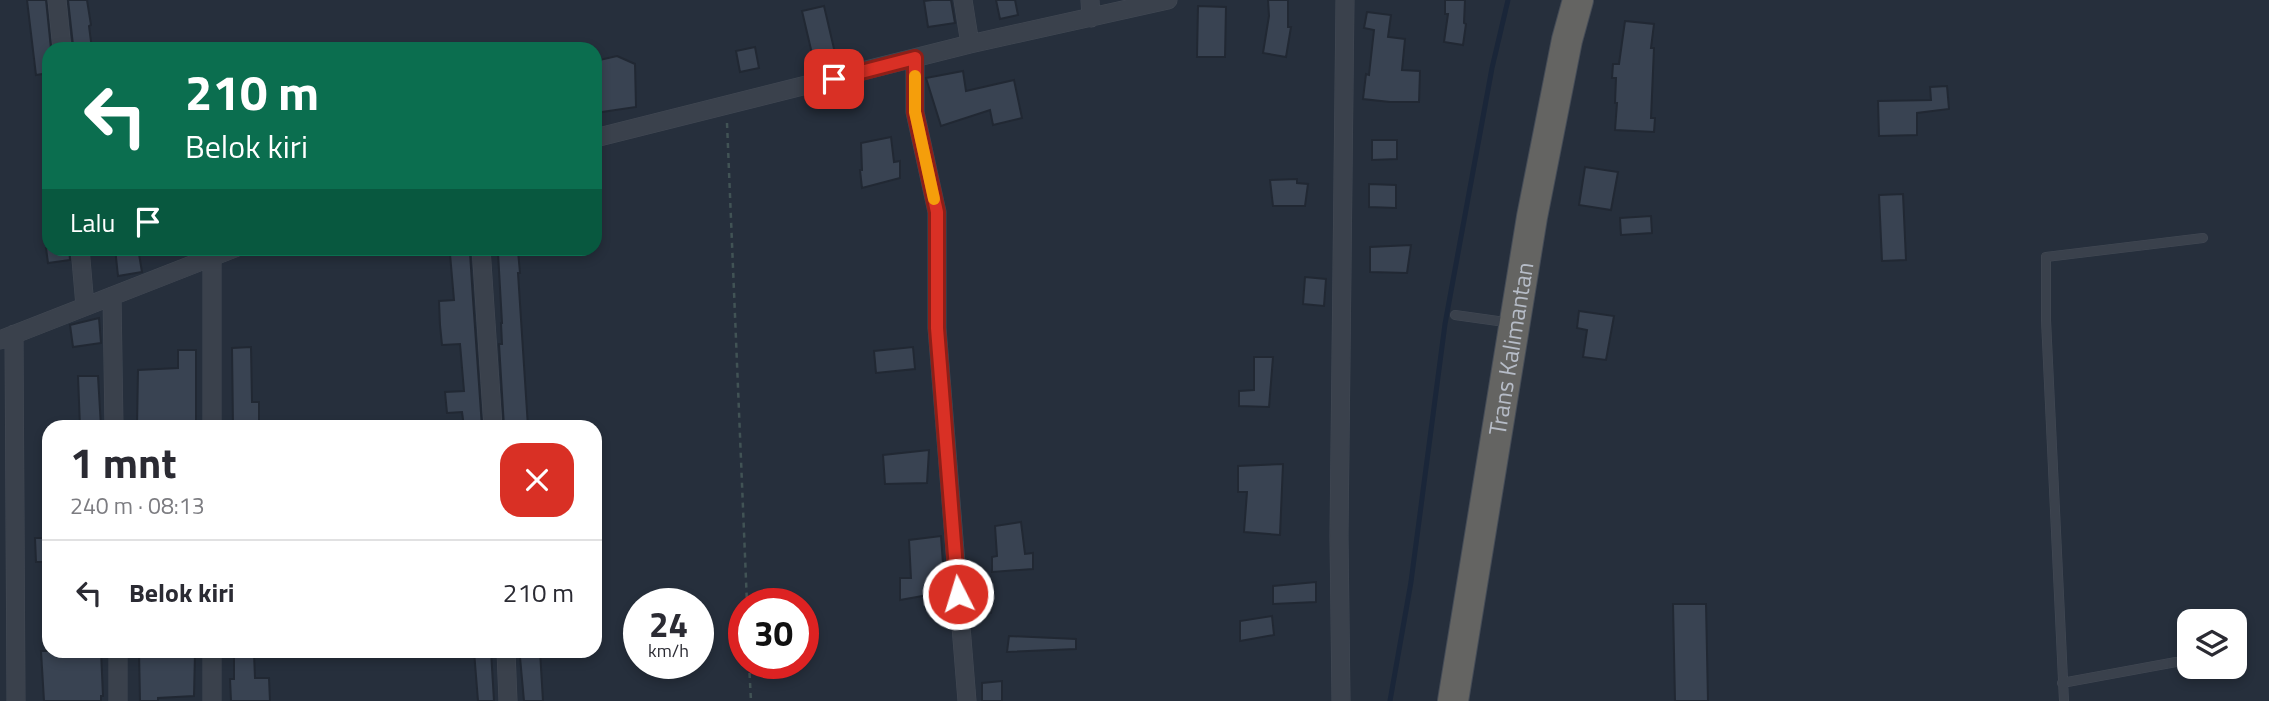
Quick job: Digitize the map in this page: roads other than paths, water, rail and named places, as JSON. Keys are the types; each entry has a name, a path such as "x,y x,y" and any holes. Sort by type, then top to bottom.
{"highway":[{"name":"Trans Kalimantan","path":"1452,701 1549,122 1578,0"}],"street":[{"path":"57,0 61,42"},
{"path":"963,0 970,44"},
{"path":"602,136 970,44 1091,9 1168,0"},
{"path":"1341,701 1339,537 1345,0"},
{"path":"915,58 915,112 937,212 937,328 967,701"},
{"path":"80,256 85,306"},
{"path":"482,256 498,420"},
{"path":"16,701 7,337 212,257 212,420"},
{"path":"112,296 114,420"},
{"path":"118,658 118,701"},
{"path":"212,658 212,701"},
{"path":"506,658 508,701"}],"lane":[{"path":"2064,701 2046,320 2046,257 2203,238"},
{"path":"1455,315 1515,323"},
{"path":"2062,683 2176,662"}],"waterway":[{"path":"1390,701 1411,582 1445,324 1492,68 1508,0"}]}
